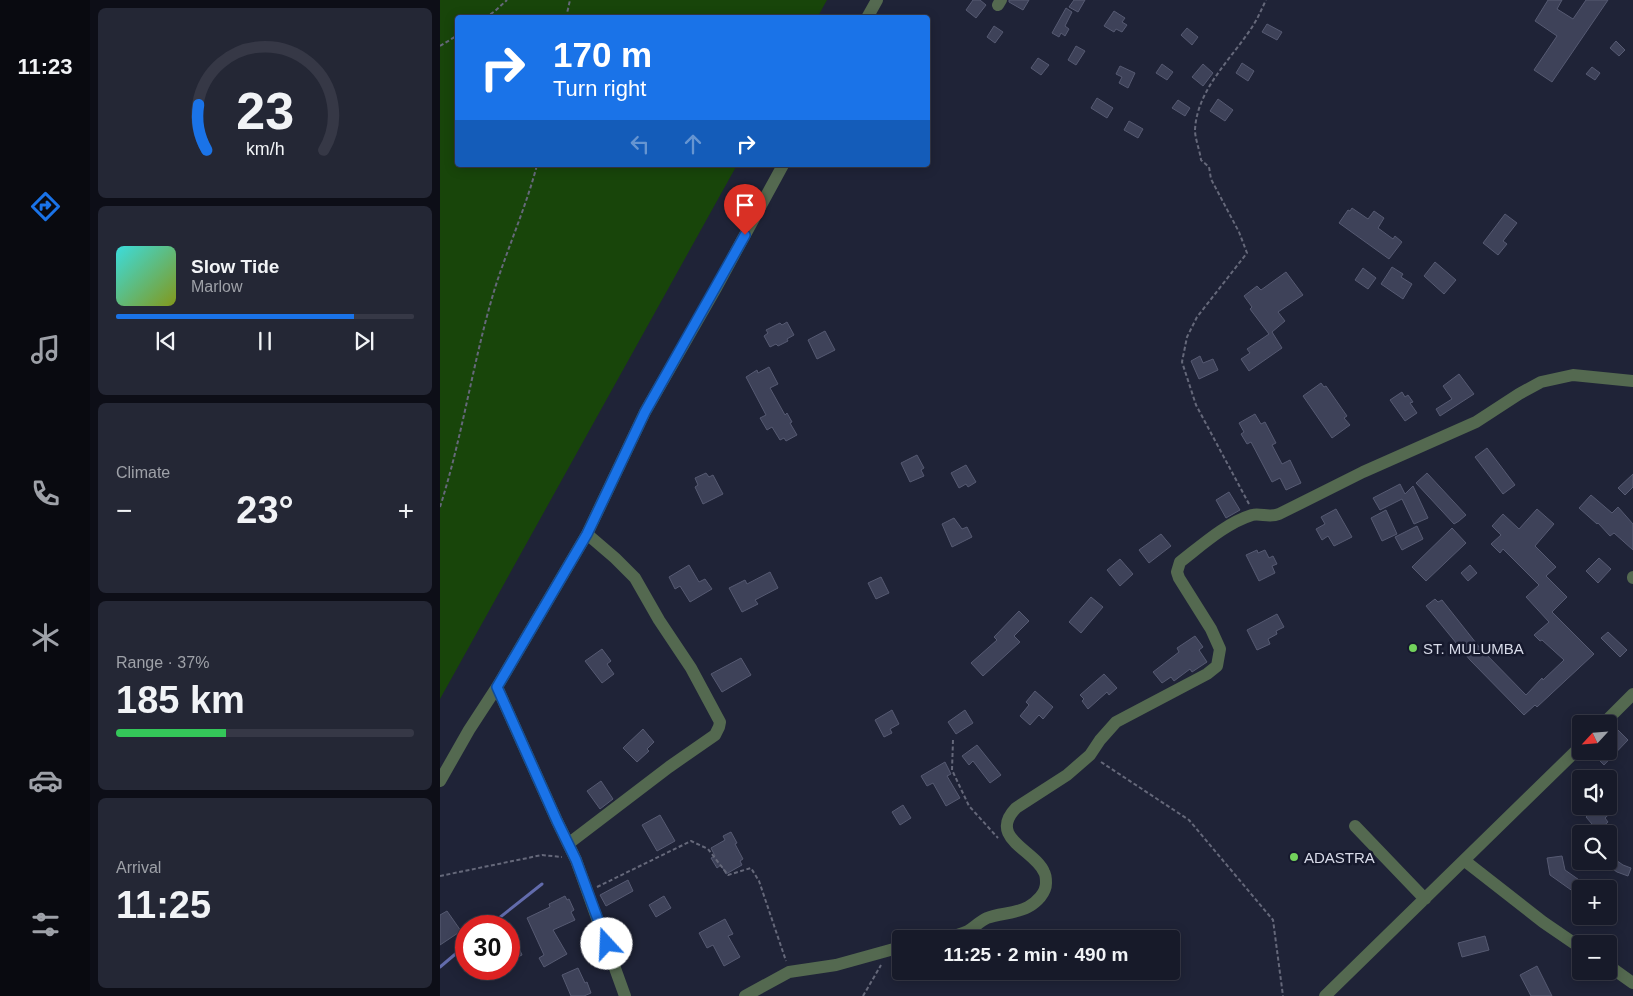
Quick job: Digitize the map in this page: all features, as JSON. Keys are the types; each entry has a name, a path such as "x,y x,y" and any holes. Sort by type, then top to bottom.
{"street":[{"path":"869,15 877,0"},
{"path":"440,782 469,730 497,687 587,534 645,412 782,167"},
{"path":"968,930 988,917 1015,912 1028,907 1044,893 1046,886 1045,872 1011,838 1008,822 1011,813 1067,775 1090,755 1116,722 1208,674 1217,666 1220,650 1211,629 1179,578 1177,572 1180,562 1233,524 1254,515 1271,517 1279,514 1363,472 1476,422 1540,382 1573,375 1633,381"},
{"path":"568,844 714,734 720,722 691,668 659,620 635,578 587,534"},
{"path":"497,687 576,860 625,996"},
{"path":"1612,715 1633,694"},
{"path":"1325,996 1572,755"},
{"path":"1356,826 1425,899"},
{"path":"1465,861 1543,922 1572,942"},
{"path":"745,996 789,972 836,965 892,949"},
{"path":"1617,971 1633,982"}],"path":[{"path":"489,15 507,0"},
{"path":"567,15 570,0"},
{"path":"1254,515 1196,405 1182,362 1187,337 1196,317 1247,253 1239,232 1211,178 1209,167 1201,160 1200,148 1195,132 1198,114 1209,88 1231,54 1254,25 1266,0"},
{"path":"440,46 455,37"},
{"path":"440,507 451,474 471,381 495,288 530,191 536,167"},
{"path":"953,740 952,770 969,806 1000,840"},
{"path":"1090,755 1188,820 1273,920 1283,996"},
{"path":"588,892 691,841 708,850 728,875 751,868 759,881 789,972"},
{"path":"440,876 542,855 576,860"},
{"path":"863,996 892,954"}],"green space":[{"path":"440,0 827,0 819,15 455,15 455,167 736,167 440,699"}],"building":[{"path":"973,0 980,0 986,5 976,18 966,10"},
{"path":"1009,0 1029,0 1023,10 1009,2"},
{"path":"1074,0 1085,0 1078,12 1069,7"},
{"path":"1548,0 1562,0 1557,9 1573,19 1586,0 1608,0 1552,82 1534,70 1557,36 1535,21"},
{"path":"1066,8 1072,12 1065,26 1069,29 1065,36 1061,33 1059,37 1052,33"},
{"path":"1114,11 1125,18 1122,22 1127,25 1122,32 1116,29 1114,32 1104,26"},
{"path":"1267,24 1282,32 1277,40 1262,32"},
{"path":"994,26 1003,32 995,43 987,37"},
{"path":"1187,28 1198,37 1192,45 1181,35"},
{"path":"1616,41 1625,50 1619,56 1610,48"},
{"path":"1076,46 1085,51 1076,65 1068,60"},
{"path":"1038,58 1049,65 1041,75 1031,68"},
{"path":"1242,63 1254,71 1248,81 1236,73"},
{"path":"1162,64 1173,72 1167,80 1156,73"},
{"path":"1203,64 1213,73 1203,86 1192,77"},
{"path":"1120,66 1135,73 1128,88 1119,83 1122,77 1116,74"},
{"path":"1592,67 1600,73 1595,80 1586,74"},
{"path":"1097,98 1113,108 1107,118 1091,108"},
{"path":"1218,99 1233,110 1225,121 1210,111"},
{"path":"1178,100 1190,108 1185,116 1172,108"},
{"path":"1129,121 1143,129 1138,138 1124,130"},
{"path":"1352,208 1368,219 1374,211 1384,218 1378,228 1393,239 1395,236 1402,242 1389,259 1339,223 1348,210 1350,211"},
{"path":"1505,214 1517,223 1503,241 1507,244 1498,255 1483,243"},
{"path":"1435,262 1456,280 1444,294 1424,276"},
{"path":"1392,267 1403,274 1401,277 1412,284 1403,299 1381,284"},
{"path":"1363,268 1376,278 1368,289 1355,280"},
{"path":"1286,272 1303,295 1278,312 1285,321 1272,332 1282,348 1249,371 1241,359 1250,353 1247,349 1269,334 1250,309 1252,307 1244,296 1257,286 1261,290"},
{"path":"787,322 794,335 787,339 788,341 778,346 776,344 770,347 764,336 768,333 766,330 780,323 782,325"},
{"path":"825,331 835,350 817,359 808,340"},
{"path":"1200,356 1203,363 1213,359 1218,370 1199,379 1191,361"},
{"path":"769,367 778,384 770,388 785,415 787,413 797,435 786,441 784,438 780,440 772,427 767,430 760,418 766,415 746,377 757,370 758,373"},
{"path":"1459,374 1474,394 1440,416 1436,409 1452,399 1443,386"},
{"path":"1321,383 1324,387 1326,386 1347,416 1344,418 1350,425 1332,438 1303,396"},
{"path":"1402,392 1405,397 1408,395 1413,402 1410,403 1417,413 1405,421 1390,400"},
{"path":"1255,414 1261,424 1265,422 1276,443 1272,445 1282,464 1290,460 1301,483 1286,490 1280,478 1272,482 1251,442 1247,444 1241,434 1244,432 1239,423"},
{"path":"1487,448 1515,485 1503,494 1475,457"},
{"path":"917,455 924,468 921,470 924,476 910,482 901,463"},
{"path":"966,465 976,482 968,487 966,484 959,488 951,473"},
{"path":"706,473 709,477 713,475 723,494 703,504 695,487 698,485 695,478"},
{"path":"1427,473 1466,515 1454,524 1416,483"},
{"path":"1633,474 1633,487 1625,495 1618,488"},
{"path":"1400,484 1405,494 1413,486 1428,518 1414,524 1402,499 1380,510 1373,498"},
{"path":"1229,492 1240,510 1226,518 1216,500"},
{"path":"1591,495 1612,513 1618,507 1633,524 1633,550 1614,533 1610,536 1598,523 1579,508"},
{"path":"1336,509 1352,537 1334,546 1328,536 1322,540 1316,529 1325,524 1321,517"},
{"path":"1537,509 1554,524 1535,546 1556,567 1546,576 1567,597 1552,612 1594,654 1537,707 1535,705 1524,715 1470,660 1426,606 1435,599 1438,602 1442,600 1480,648 1526,695 1542,678 1543,680 1564,660 1534,635 1549,622 1526,597 1539,585 1503,549 1500,553 1491,544 1501,535 1492,526 1503,514 1519,529"},
{"path":"1386,510 1397,534 1382,541 1371,518"},
{"path":"954,518 962,529 967,527 972,537 952,547 942,524"},
{"path":"1417,526 1423,539 1402,550 1395,537"},
{"path":"1452,528 1466,543 1426,581 1412,567"},
{"path":"1161,534 1171,546 1149,563 1139,550"},
{"path":"1257,550 1258,553 1265,550 1269,558 1273,556 1277,564 1272,566 1275,573 1259,581 1246,555"},
{"path":"1599,558 1611,569 1598,583 1586,571"},
{"path":"1120,559 1133,574 1120,586 1107,570"},
{"path":"689,565 699,582 705,579 712,589 690,602 680,586 675,589 669,577"},
{"path":"1470,565 1477,573 1468,581 1461,573"},
{"path":"770,572 778,588 755,600 758,604 742,612 729,588 745,580 747,584"},
{"path":"881,577 889,593 876,599 868,583"},
{"path":"1091,597 1103,607 1081,633 1069,622"},
{"path":"1019,611 1029,621 1014,636 1020,642 983,676 971,663 997,640 994,637"},
{"path":"1277,614 1284,627 1276,631 1277,634 1268,639 1270,644 1257,650 1247,630"},
{"path":"1608,632 1627,650 1620,657 1601,638"},
{"path":"1195,636 1203,647 1199,650 1207,662 1192,672 1190,669 1174,681 1171,677 1162,683 1153,672 1179,652 1177,648"},
{"path":"602,649 611,661 607,664 614,674 602,683 585,661"},
{"path":"741,658 751,675 722,692 711,674"},
{"path":"1104,674 1117,688 1109,695 1107,692 1088,709 1080,695"},
{"path":"1035,691 1053,707 1043,719 1039,715 1030,725 1020,716 1029,705 1026,702"},
{"path":"892,710 899,724 890,729 892,733 884,737 875,720"},
{"path":"965,710 973,723 956,734 948,722"},
{"path":"643,729 654,742 647,749 649,751 637,762 623,748"},
{"path":"1618,730 1628,740 1618,750"},
{"path":"977,745 1001,775 990,783 973,761 969,765 962,756"},
{"path":"1599,760 1609,760 1604,765"},
{"path":"945,762 951,774 947,776 960,798 946,806 933,783 927,786 921,776"},
{"path":"601,781 613,799 600,809 587,791"},
{"path":"903,805 911,818 900,825 892,812"},
{"path":"660,815 675,841 657,851 642,825"},
{"path":"1588,815 1608,815 1605,818 1608,822 1605,825 1593,825 1586,817"},
{"path":"731,832 743,859 740,861 742,865 726,874 721,865 717,868 711,858 715,856 711,848 725,840 723,836"},
{"path":"1562,856 1565,870 1579,880 1572,880 1572,891 1550,875 1547,858"},
{"path":"1617,861 1631,868 1628,876 1614,870 1617,870"},
{"path":"628,880 633,891 606,906 600,895"},
{"path":"565,896 567,900 569,899 574,910 571,912 575,920 553,930 567,954 544,967 539,958 544,955 527,918 550,907 549,904"},
{"path":"664,896 671,908 656,917 649,905"},
{"path":"447,911 455,922 455,935 440,945 440,915"},
{"path":"725,919 733,934 728,936 740,957 724,966 713,945 707,948 699,933"},
{"path":"1485,936 1489,950 1462,957 1458,943"},
{"path":"1537,966 1552,996 1531,996 1520,975"},
{"path":"578,968 585,983 587,982 591,993 584,996 571,996 562,975"}],"waterway":[{"path":"503,915 542,884"},
{"path":"440,967 455,954"}],"place":[{"name":"ST. MULUMBA","path":"1413,648"},
{"name":"ADASTRA","path":"1294,857"}],"route":[{"path":"607,944 576,860 497,687 587,534 645,412 745,235"}]}
